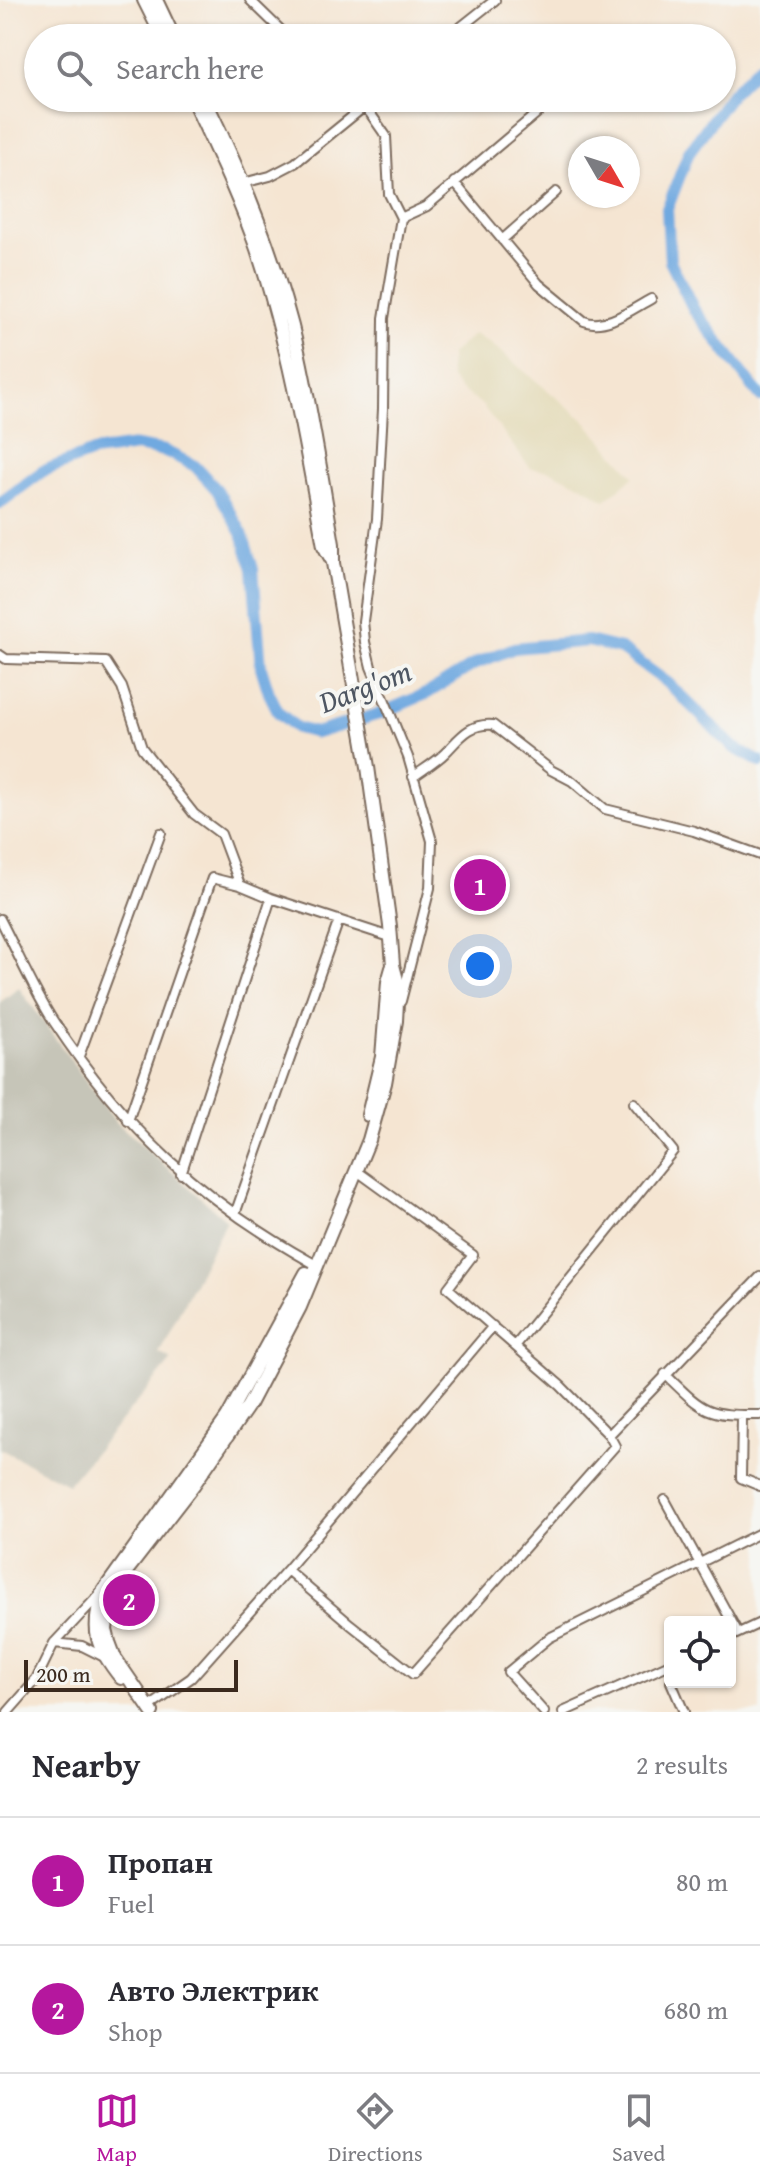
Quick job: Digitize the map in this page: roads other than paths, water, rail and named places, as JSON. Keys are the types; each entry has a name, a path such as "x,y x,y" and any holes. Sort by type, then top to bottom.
{"main road":[{"path":"144,0 156,24"},
{"path":"156,0 167,24"},
{"path":"199,112 229,177 273,301 301,419 324,546 333,563"},
{"path":"150,1710 115,1658 106,1630 108,1611 125,1573 194,1484 300,1307 369,1140 385,1083 396,1021 398,984 368,767 333,563 333,544 297,349 276,270 243,183 210,112"},
{"path":"137,1692 124,1682 104,1657 95,1626 102,1593 232,1421 311,1262 351,1172 365,1128 382,1057 388,982 393,965"}],"street":[{"path":"250,0 275,24"},
{"path":"465,24 495,0"},
{"path":"243,183 270,176 295,163 358,112"},
{"path":"369,112 386,136 389,194 401,218 384,318 377,519 364,605 365,642 371,667 408,757 432,841 430,888 396,1021"},
{"path":"401,218 427,206 538,112"},
{"path":"454,182 539,284 584,321 592,324 614,319 651,299"},
{"path":"502,240 556,192"},
{"path":"0,655 6,659 106,662 122,687 142,748 194,814 221,834 240,885"},
{"path":"413,777 444,754 470,728 482,724 493,725 551,770 572,781 605,809 694,831 760,855"},
{"path":"79,1056 161,833"},
{"path":"128,1121 212,878 390,937"},
{"path":"181,1174 271,898"},
{"path":"0,919 53,1021 128,1121 181,1174 273,1241 311,1262"},
{"path":"235,1214 339,920"},
{"path":"516,1345 673,1151 634,1103"},
{"path":"287,1570 413,1674 615,1446 609,1435 561,1386 448,1288 473,1255 357,1171"},
{"path":"609,1435 760,1277"},
{"path":"150,1710 191,1678 287,1570 493,1326"},
{"path":"665,1374 708,1412 760,1415"},
{"path":"742,1416 741,1478 760,1486"},
{"path":"665,1500 701,1564 725,1616"},
{"path":"544,1712 508,1672 549,1638 760,1533"},
{"path":"8,1712 36,1680 54,1643 102,1593"},
{"path":"736,1634 760,1623"},
{"path":"54,1643 82,1646 104,1657"},
{"path":"563,1712 664,1666"},
{"path":"674,1688 684,1712"}],"waterway":[{"name":"Darg'om","path":"736,89 760,65"},
{"name":"Darg'om","path":"718,112 689,152 667,209 670,261 694,310 760,396"},
{"name":"Darg'om","path":"0,503 43,471 93,452 136,446 165,451 195,466 217,490 242,533 253,569 261,667 279,713 297,728 316,733 379,714 428,693 475,664 514,648 588,641 621,649 668,683 733,747 760,762"}],"place":[{"name":"Пропан","path":"480,885"},
{"name":"Авто Электрик","path":"129,1600"}]}
